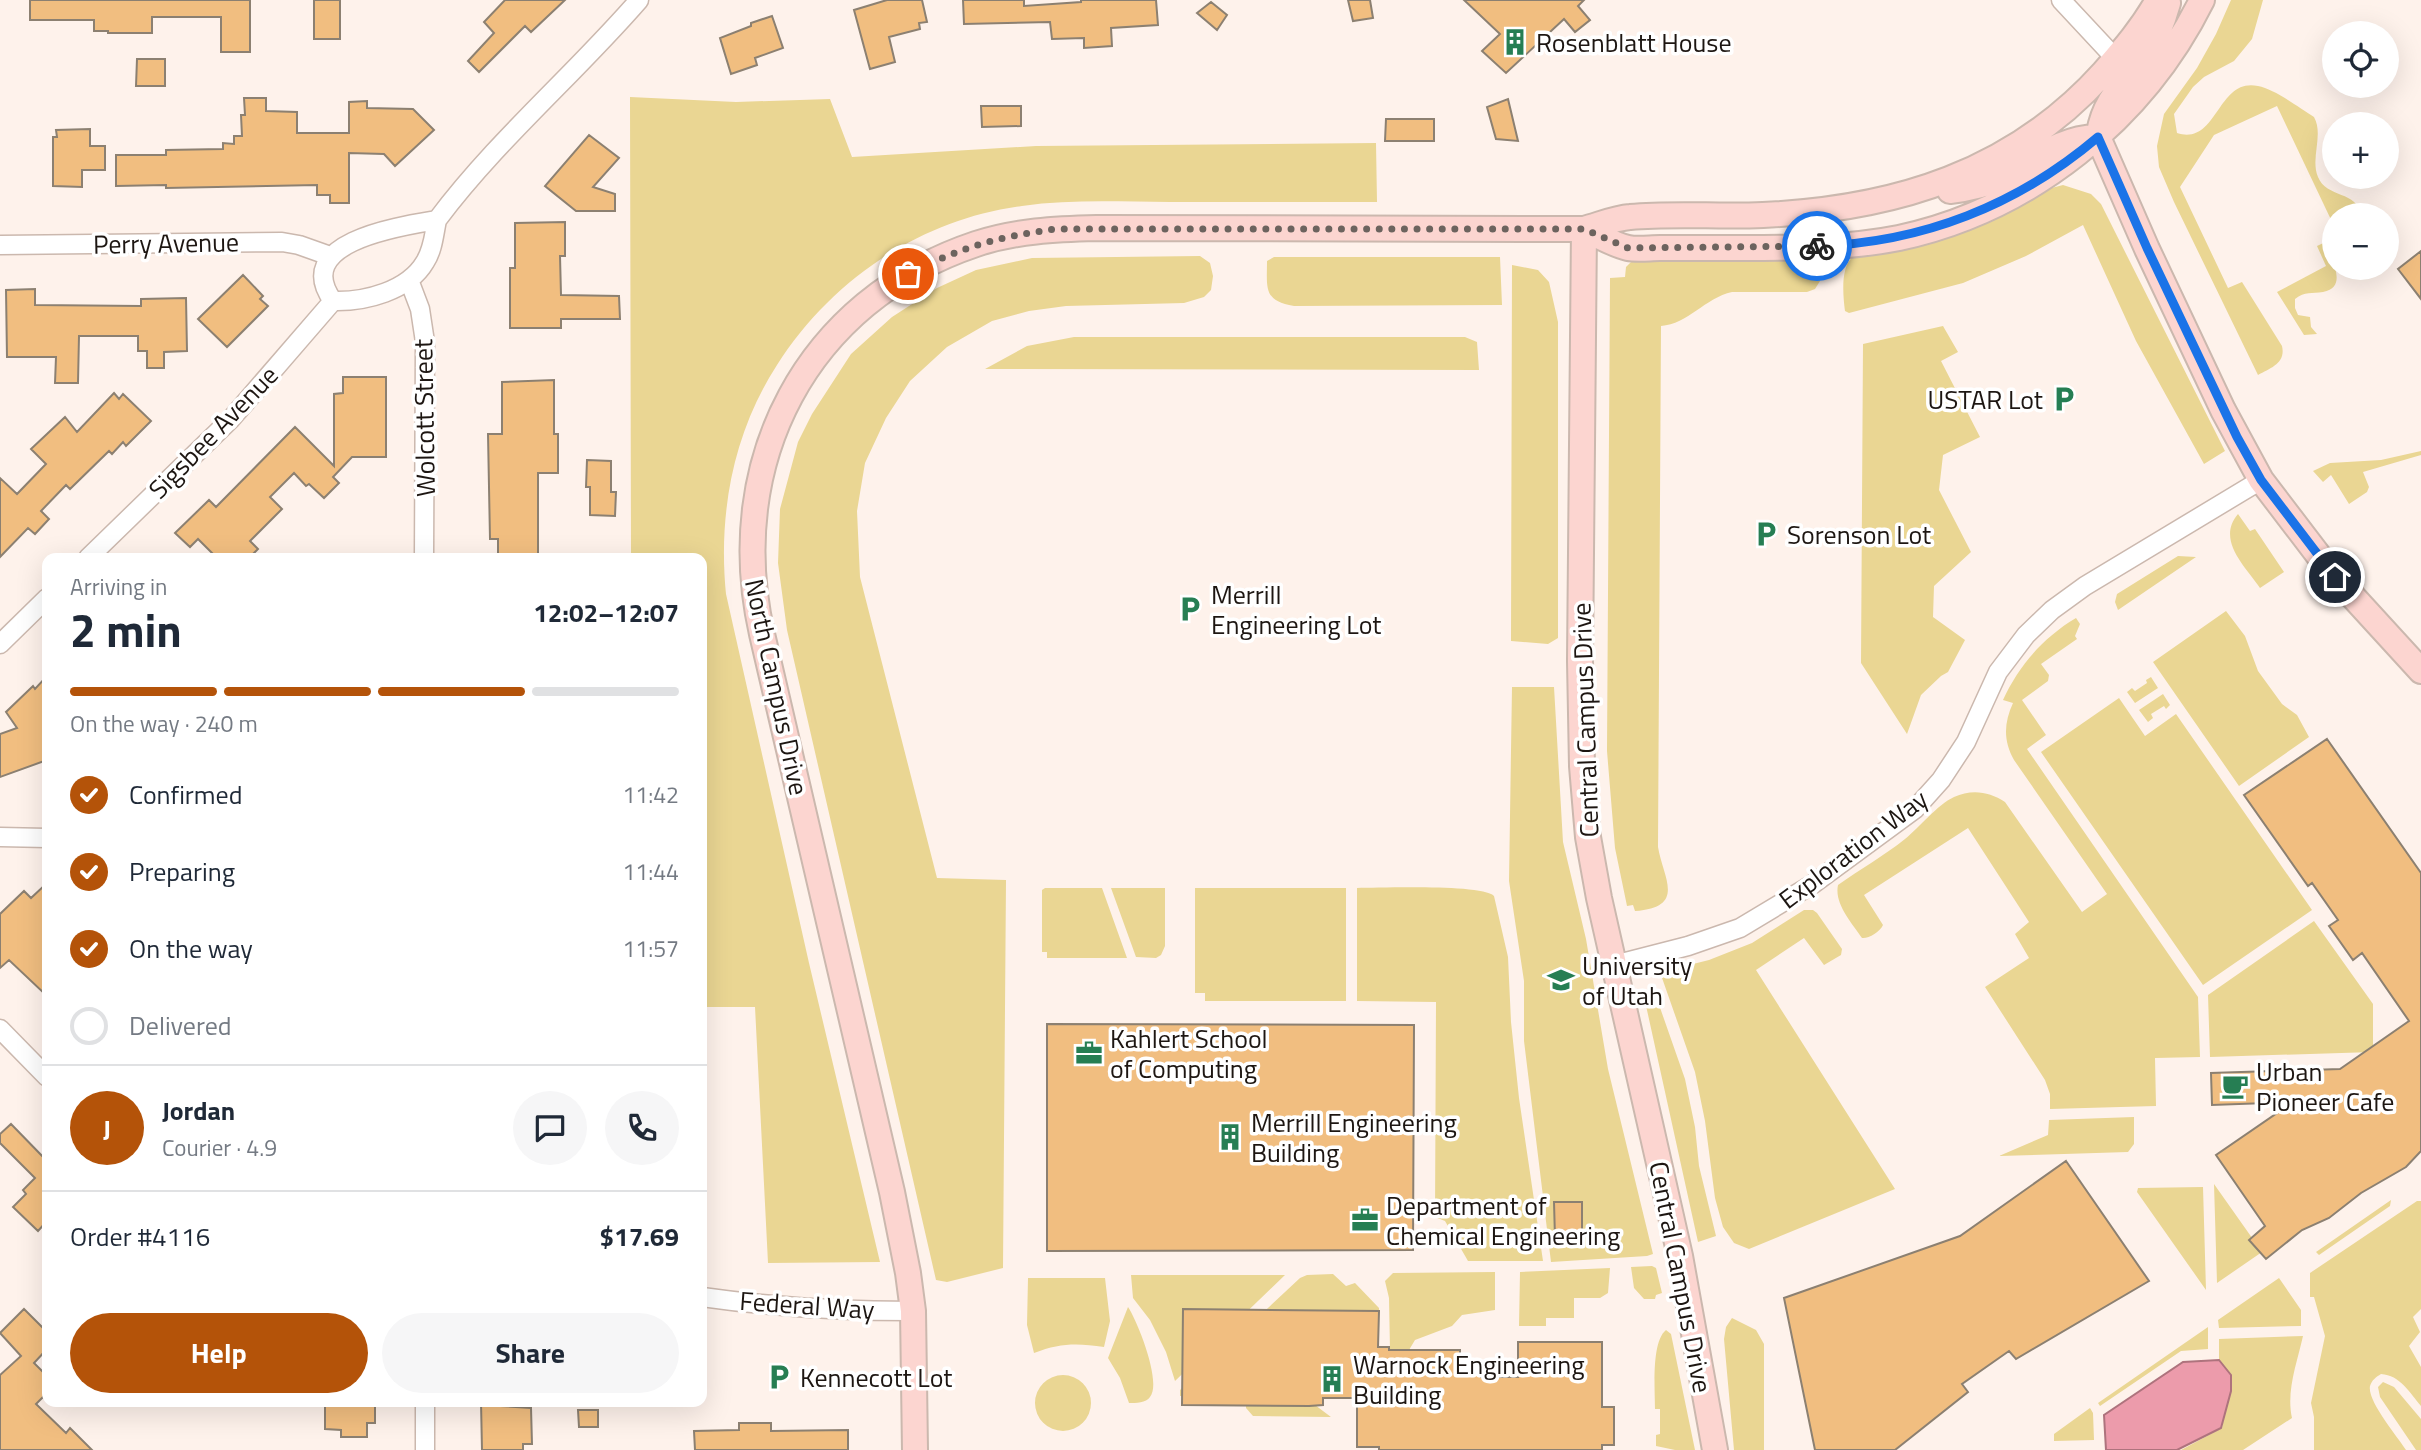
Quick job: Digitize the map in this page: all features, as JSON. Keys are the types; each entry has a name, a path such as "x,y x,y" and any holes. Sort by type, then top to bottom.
{"main road":[{"name":"North Campus Drive","path":"915,1450 913,1311 892,1192 754,596 751,552 758,486 769,444 798,383 821,350 877,295 908,274 977,243 1017,234 1056,229 1584,229 1628,217 1815,212 1867,204 1923,190 1983,165 2030,137 2074,102 2135,36 2158,0"},
{"path":"2169,0 2163,20 2146,54 2110,98 2098,137 2223,410 2261,480 2335,577 2421,671"},
{"name":"North Campus Drive","path":"1584,229 1628,248 1832,246 1900,238 1957,221 1990,207 2049,173 2098,137 2145,88 2166,61 2202,0"},
{"path":"1923,190 1953,191 1985,184 2002,178 2062,143 2098,137"},
{"name":"Central Campus Drive","path":"1584,229 1580,661 1582,765 1588,837 1680,1256 1715,1450"}],"street":[{"path":"438,220 404,226 338,248 330,256 325,282 333,301 370,297 409,280 425,263 438,220 459,191 639,0"},
{"path":"2061,0 2116,59"},
{"name":"Perry Avenue","path":"0,245 282,242 330,256"},
{"name":"Wolcott Street","path":"409,280 420,309 425,342 425,553"},
{"name":"Sigsbee Avenue","path":"93,553 231,419 333,301"},
{"name":"Exploration Way","path":"1614,965 1688,946 1740,928 1813,884 1896,823 1914,809 1941,780 1966,742 1998,671 2025,635 2052,610 2085,586 2261,480"},
{"path":"0,644 42,603"},
{"path":"0,838 42,838"},
{"path":"0,1029 42,1072"},
{"name":"Federal Way","path":"707,1298 858,1311 913,1311"},
{"path":"425,1407 425,1450"}],"shaded area":[{"path":"2231,0 2263,0 2252,39 2234,61 2204,77 2193,87 2174,114 2177,133 2191,134 2201,130 2225,100 2244,86 2258,86 2272,91 2314,117 2318,131 2315,162 2322,189 2330,189 2355,203 2323,203 2277,106 2214,135 2180,187 2228,288 2242,282 2282,346 2280,361 2258,375 2159,167 2157,146 2164,114 2197,68"},
{"path":"630,97 736,102 830,99 852,157 1036,146 1376,143 1377,202 1059,202 985,213 949,224 882,258 824,306 799,334 777,365 749,418 739,446 727,504 724,534 726,594 880,1262 768,1263 755,1007 707,1007 707,553 631,553"},
{"path":"2063,185 2091,194 2101,204 2225,451 2204,464 2136,341 2083,225 2026,256 1963,283 1849,313 1845,311 1844,273 1854,256 1909,247 2040,191"},
{"path":"2322,244 2322,257 2317,246"},
{"path":"1200,256 1210,263 1213,276 1211,290 1204,297 1184,303 1066,306 1029,311 992,321 947,347 910,381 886,418 865,463 857,511 860,577 937,878 1006,880 1003,1268 947,1282 936,1280 787,630 778,563 780,509 798,442 812,414 851,354 892,317 937,288 976,270 1032,258"},
{"path":"1274,257 1500,257 1502,305 1284,304 1272,297 1267,286 1267,261"},
{"path":"1634,259 1808,259 1817,264 1820,281 1815,289 1807,292 1732,292 1713,300 1680,321 1661,326 1658,847 1668,889 1661,904 1635,911 1633,905 1627,906 1615,848 1607,751 1610,278 1625,277 1626,267"},
{"path":"1512,265 1538,270 1549,282 1558,322 1558,638 1548,644 1511,641"},
{"path":"2322,268 2322,280 2336,280 2330,290 2305,294 2295,299 2298,315 2310,317 2311,327 2317,334 2304,335 2277,292"},
{"path":"1943,326 1958,352 1941,361 1980,437 1943,455 1939,490 1971,552 1934,586 1933,617 1965,640 1948,672 1921,695 1907,734 1861,663 1863,344"},
{"path":"1074,337 1465,337 1477,342 1479,370 985,369 1027,346"},
{"path":"2421,451 2421,455 2363,472 2369,487 2367,492 2349,504 2331,475 2323,482 2313,471 2330,463 2381,460"},
{"path":"2238,514 2250,531 2255,529 2284,572 2260,588 2231,543 2232,524"},
{"path":"2178,556 2196,557 2118,610 2115,602 2117,594"},
{"path":"2226,611 2245,636 2258,671 2282,704 2297,715 2309,737 2239,786 2153,662"},
{"path":"2076,618 2080,624 2075,636 2077,639 2041,664 2049,675 2048,681 2022,700 2046,735 2027,749 2198,997 2200,1057 2155,1058 2156,1106 2050,1109 2050,1094 2045,1080 1985,987 2029,958 2015,934 2029,922 1968,828 1864,895 1883,925 1870,936 1862,938 1845,913 1837,892 1838,885 1897,845 1941,805 1960,794 1973,792 1986,793 2005,802 2082,912 2107,894 2014,760 2006,738 2006,725 2013,703 2003,700 2009,687 2043,643"},
{"path":"2151,677 2158,688 2135,703 2127,692 2132,688 2135,691"},
{"path":"1512,687 1554,687 1563,842 1586,939 1608,1069 1653,1254 1647,1256 1551,1262 1524,1041 1524,981 1509,881"},
{"path":"2163,694 2170,705 2151,714 2153,718 2148,722 2139,710"},
{"path":"2119,698 2145,736 2176,714 2312,910 2203,985 2041,752"},
{"path":"1102,888 1127,958 1047,958 1047,952 1042,952 1042,890"},
{"path":"1111,888 1165,888 1165,946 1161,955 1156,958 1136,957"},
{"path":"1195,888 1346,888 1346,1001 1205,1001 1205,993 1195,993"},
{"path":"1357,888 1451,888 1486,892 1494,896 1508,957 1519,1098 1543,1261 1468,1261 1445,1221 1435,1217 1436,1002 1357,1001"},
{"path":"1804,910 1817,913 1842,949 1841,955 1824,965 1804,938 1756,970 1895,1189 1749,1249 1734,1243 1723,1227 1715,1198 1705,1121 1695,1072 1661,975 1752,943"},
{"path":"2314,921 2373,1004 2373,1052 2210,1057 2208,995"},
{"path":"1657,999 1685,1079 1695,1127 1699,1166 1716,1236 1698,1242 1645,1001"},
{"path":"2134,1117 2134,1144 2128,1152 1999,1156 2048,1135 2049,1120"},
{"path":"2214,1184 2262,1252 2217,1283"},
{"path":"2203,1187 2206,1290 2137,1192 2138,1188"},
{"path":"2391,1200 2390,1206 2319,1255 2316,1252"},
{"path":"2417,1201 2421,1201 2421,1309 2413,1317 2420,1332 2409,1346 2421,1367 2421,1406 2404,1386 2388,1375 2381,1374 2370,1386 2370,1393 2378,1409 2406,1450 2314,1450 2314,1417 2311,1403 2325,1336 2314,1297 2310,1297 2310,1273"},
{"path":"1631,1267 1656,1268 1662,1293 1656,1295 1655,1299 1644,1299 1634,1288"},
{"path":"1610,1268 1608,1293 1600,1298 1574,1298 1574,1318 1546,1318 1546,1326 1519,1326 1520,1272"},
{"path":"1495,1272 1495,1310 1462,1315 1452,1326 1415,1340 1409,1350 1390,1350 1389,1298 1385,1281 1393,1273"},
{"path":"1333,1274 1346,1286 1355,1283 1379,1308 1378,1347 1197,1397 1180,1396 1180,1390 1300,1278 1307,1275"},
{"path":"1131,1275 1285,1275 1175,1381 1166,1352 1150,1320 1133,1298"},
{"path":"1028,1278 1105,1278 1110,1321 1104,1347 1069,1345 1034,1353 1027,1325"},
{"path":"2279,1278 2301,1310 2301,1326 2219,1328 2218,1320"},
{"path":"1128,1307 1143,1338 1153,1379 1150,1397 1138,1403 1129,1403 1120,1378 1108,1358"},
{"path":"1732,1318 1756,1330 1764,1344 1764,1450 1734,1450 1724,1339 1726,1327"},
{"path":"2208,1327 2208,1349 2181,1351 2100,1406 2098,1403"},
{"path":"1666,1330 1671,1334 1695,1450 1656,1446 1656,1435 1660,1434 1660,1409 1655,1409 1656,1355 1661,1336"},
{"path":"2303,1336 2291,1387 2292,1418 2243,1450 2181,1450 2222,1428 2231,1375 2219,1360 2219,1339"},
{"path":"2219,1360 2231,1375 2231,1391 2221,1428 2177,1450 2106,1450 2104,1415 2183,1362"},
{"path":"1063,1375 1074,1377 1083,1383 1089,1392 1089,1414 1083,1423 1074,1429 1063,1431 1052,1429 1043,1423 1037,1414 1035,1403 1037,1392 1043,1383 1052,1377"},
{"path":"2383,1382 2394,1387 2421,1419 2421,1450 2416,1450 2380,1397 2378,1387"},
{"path":"1315,1405 1331,1417 1253,1416 1246,1408 1246,1406"},
{"path":"2090,1408 2093,1413 2094,1440 2054,1441 2054,1434"}],"building":[{"path":"30,0 250,0 250,52 221,52 221,17 152,17 152,33 108,33 94,31 94,20 30,20"},
{"path":"314,0 340,0 340,39 314,39"},
{"path":"505,0 565,0 531,32 525,26 479,72 468,61 494,33 484,22"},
{"path":"887,0 922,0 927,22 919,23 920,29 889,37 895,62 870,69 854,10"},
{"path":"963,0 1024,0 1024,6 1081,0 1156,0 1158,25 1111,28 1112,46 1084,48 1084,38 1052,39 1050,22 964,24"},
{"path":"1348,0 1370,0 1373,18 1353,21"},
{"name":"Rosenblatt House","path":"1464,0 1584,0 1578,6 1590,20 1575,32 1564,19 1506,73 1482,51 1500,34"},
{"path":"1211,2 1227,15 1217,30 1197,13"},
{"path":"772,16 783,48 755,58 757,65 731,74 720,38"},
{"path":"137,59 165,59 165,86 136,86"},
{"path":"244,98 266,98 266,111 297,112 297,133 349,133 349,102 367,101 367,108 413,109 434,130 395,166 384,154 349,153 349,203 330,203 330,195 317,195 317,185 166,188 166,185 116,186 116,155 166,155 166,150 223,149 223,143 234,144 234,136 242,136 241,115 245,115"},
{"path":"1508,99 1518,141 1496,139 1487,107"},
{"path":"981,106 1021,106 1021,126 982,127"},
{"path":"1386,119 1434,119 1434,141 1385,141"},
{"path":"90,129 90,146 105,146 105,170 82,170 82,187 53,186 53,137 57,137 56,130"},
{"path":"589,135 619,158 593,187 615,194 615,211 576,211 545,186"},
{"path":"565,222 565,256 560,256 561,295 619,296 620,319 561,319 561,328 510,328 510,268 515,268 515,223"},
{"path":"2421,251 2421,299 2399,270"},
{"path":"243,275 263,296 260,299 268,306 227,347 198,319"},
{"path":"35,289 35,305 141,306 141,299 186,298 187,351 164,352 164,368 147,368 147,351 138,351 138,336 79,336 78,383 55,383 56,357 7,357 6,290"},
{"path":"343,377 386,377 386,457 352,457 333,477 339,483 324,498 309,484 306,486 294,473 270,497 282,509 250,541 258,549 254,553 212,553 198,539 190,547 175,533 209,500 216,507 295,427 334,466 334,394 343,393"},
{"path":"554,380 554,434 558,434 558,473 538,473 538,553 498,553 498,539 490,539 488,434 502,434 502,382"},
{"path":"114,393 119,399 123,394 151,421 126,446 123,442 112,454 109,451 70,489 66,485 41,511 49,519 35,534 28,528 0,557 0,478 17,494 46,464 31,449 65,417 77,432"},
{"path":"587,460 611,461 611,492 616,492 615,516 590,515 590,487 586,487"},
{"path":"42,681 42,762 0,777 0,734 17,728 6,712 33,686 35,689"},
{"path":"2327,739 2421,873 2421,1151 2406,1167 2361,1193 2329,1218 2302,1230 2266,1259 2249,1240 2265,1226 2216,1155 2293,1102 2212,1105 2211,1073 2340,1069 2409,1021 2362,953 2353,960 2329,926 2338,920 2312,883 2308,886 2244,795"},
{"path":"42,888 42,991 9,960 0,968 0,914 24,891 31,898"},
{"name":"Merrill Engineering Building","path":"1047,1024 1414,1025 1413,1250 1047,1251"},
{"path":"11,1124 42,1156 42,1227 38,1231 13,1207 26,1194 23,1190 35,1178 0,1143 0,1134"},
{"path":"2066,1161 2149,1281 2016,1359 2009,1351 1962,1384 1968,1392 1895,1450 1815,1450 1784,1298 1960,1236"},
{"path":"1554,1202 1582,1202 1582,1237 1555,1238"},
{"path":"24,1309 42,1327 42,1354 34,1363 42,1371 42,1398 36,1404 66,1433 70,1428 92,1450 0,1450 0,1375 21,1356 0,1333"},
{"name":"Warnock Engineering Building","path":"1183,1309 1379,1311 1378,1347 1389,1347 1389,1350 1460,1350 1460,1362 1474,1362 1474,1369 1481,1369 1481,1377 1518,1377 1518,1342 1602,1342 1602,1407 1614,1407 1614,1445 1602,1445 1602,1450 1379,1450 1379,1447 1357,1447 1357,1398 1323,1398 1323,1405 1309,1406 1182,1405"},
{"path":"325,1407 375,1407 375,1423 367,1423 367,1437 341,1437 341,1430 325,1429"},
{"path":"481,1407 531,1408 532,1444 523,1444 523,1450 482,1450"},
{"path":"578,1410 598,1410 598,1427 579,1427"},
{"path":"739,1423 771,1423 771,1431 848,1430 848,1450 695,1450 694,1431 739,1430"}],"way so far":[{"path":"908,274 977,243 1056,229 1584,229 1628,248 1817,246"}],"place":[{"name":"Rosenblatt House","path":"1515,42"},
{"name":"USTAR Lot","path":"2064,399"},
{"name":"Sorenson Lot","path":"1766,534"},
{"name":"Merrill Engineering Lot","path":"1190,609"},
{"name":"University of Utah","path":"1561,980"},
{"name":"Kahlert School of Computing","path":"1089,1053"},
{"name":"Urban Pioneer Cafe","path":"2235,1086"},
{"name":"Merrill Engineering Building","path":"1230,1137"},
{"name":"Department of Chemical Engineering","path":"1365,1220"},
{"name":"Kennecott Lot","path":"779,1377"},
{"name":"Warnock Engineering Building","path":"1332,1379"}],"route":[{"path":"1817,246 1900,238 1957,221 2032,184 2098,137 2147,248 2237,437 2261,480 2335,577"}]}
